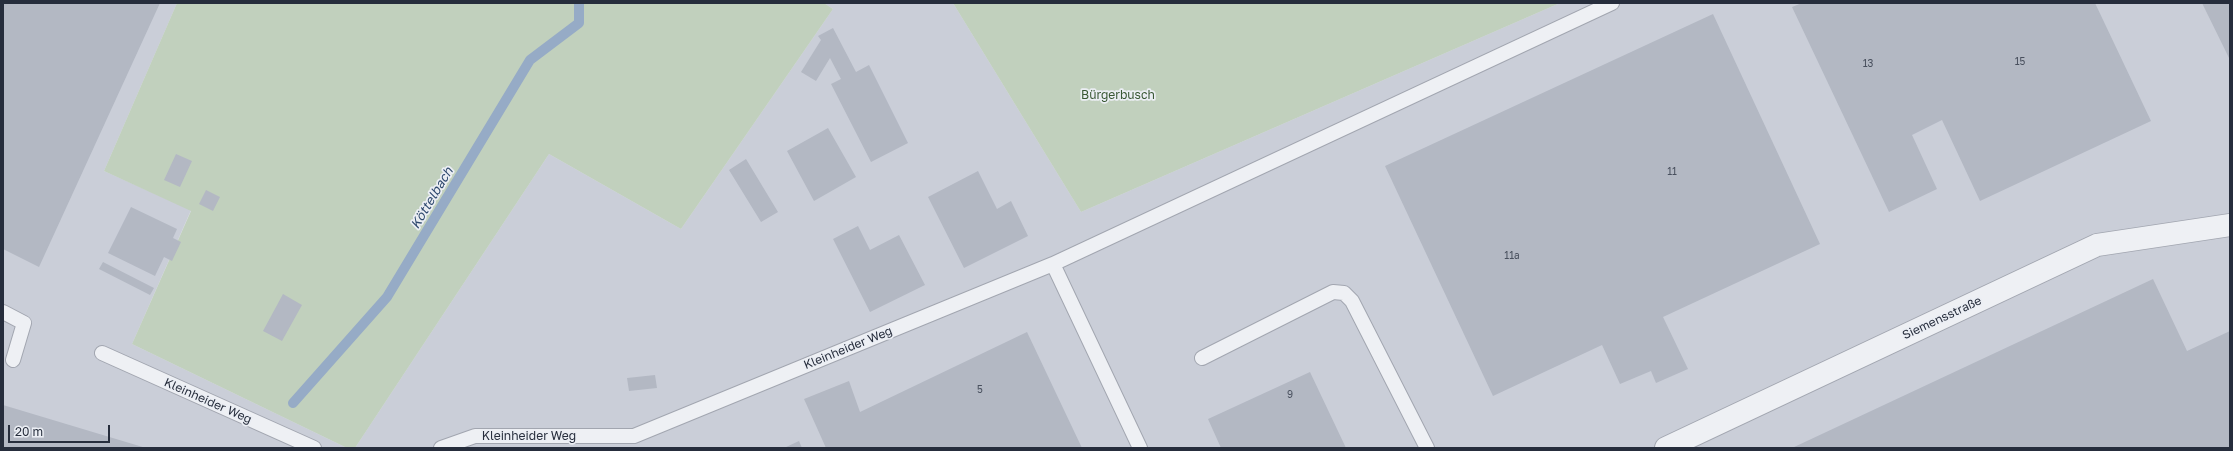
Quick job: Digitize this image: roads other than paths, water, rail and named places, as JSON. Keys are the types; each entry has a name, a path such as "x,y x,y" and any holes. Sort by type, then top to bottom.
{"street":[{"name":"Siemensstraße","path":"1666,448 2097,245 2230,225"}],"lane":[{"name":"Kleinheider Weg","path":"441,448 475,436 634,436 1053,264 1612,3"},
{"path":"1053,264 1140,448"},
{"path":"1202,358 1332,292 1344,293 1352,301 1427,448"},
{"path":"3,312 24,323 13,360"},
{"name":"Kleinheider Weg","path":"102,353 314,448"}],"waterway":[{"name":"Köttelbach","path":"293,403 387,297 530,60 579,23 579,3"}],"park label":[{"name":"Bürgerbusch","path":"1118,95"}]}
